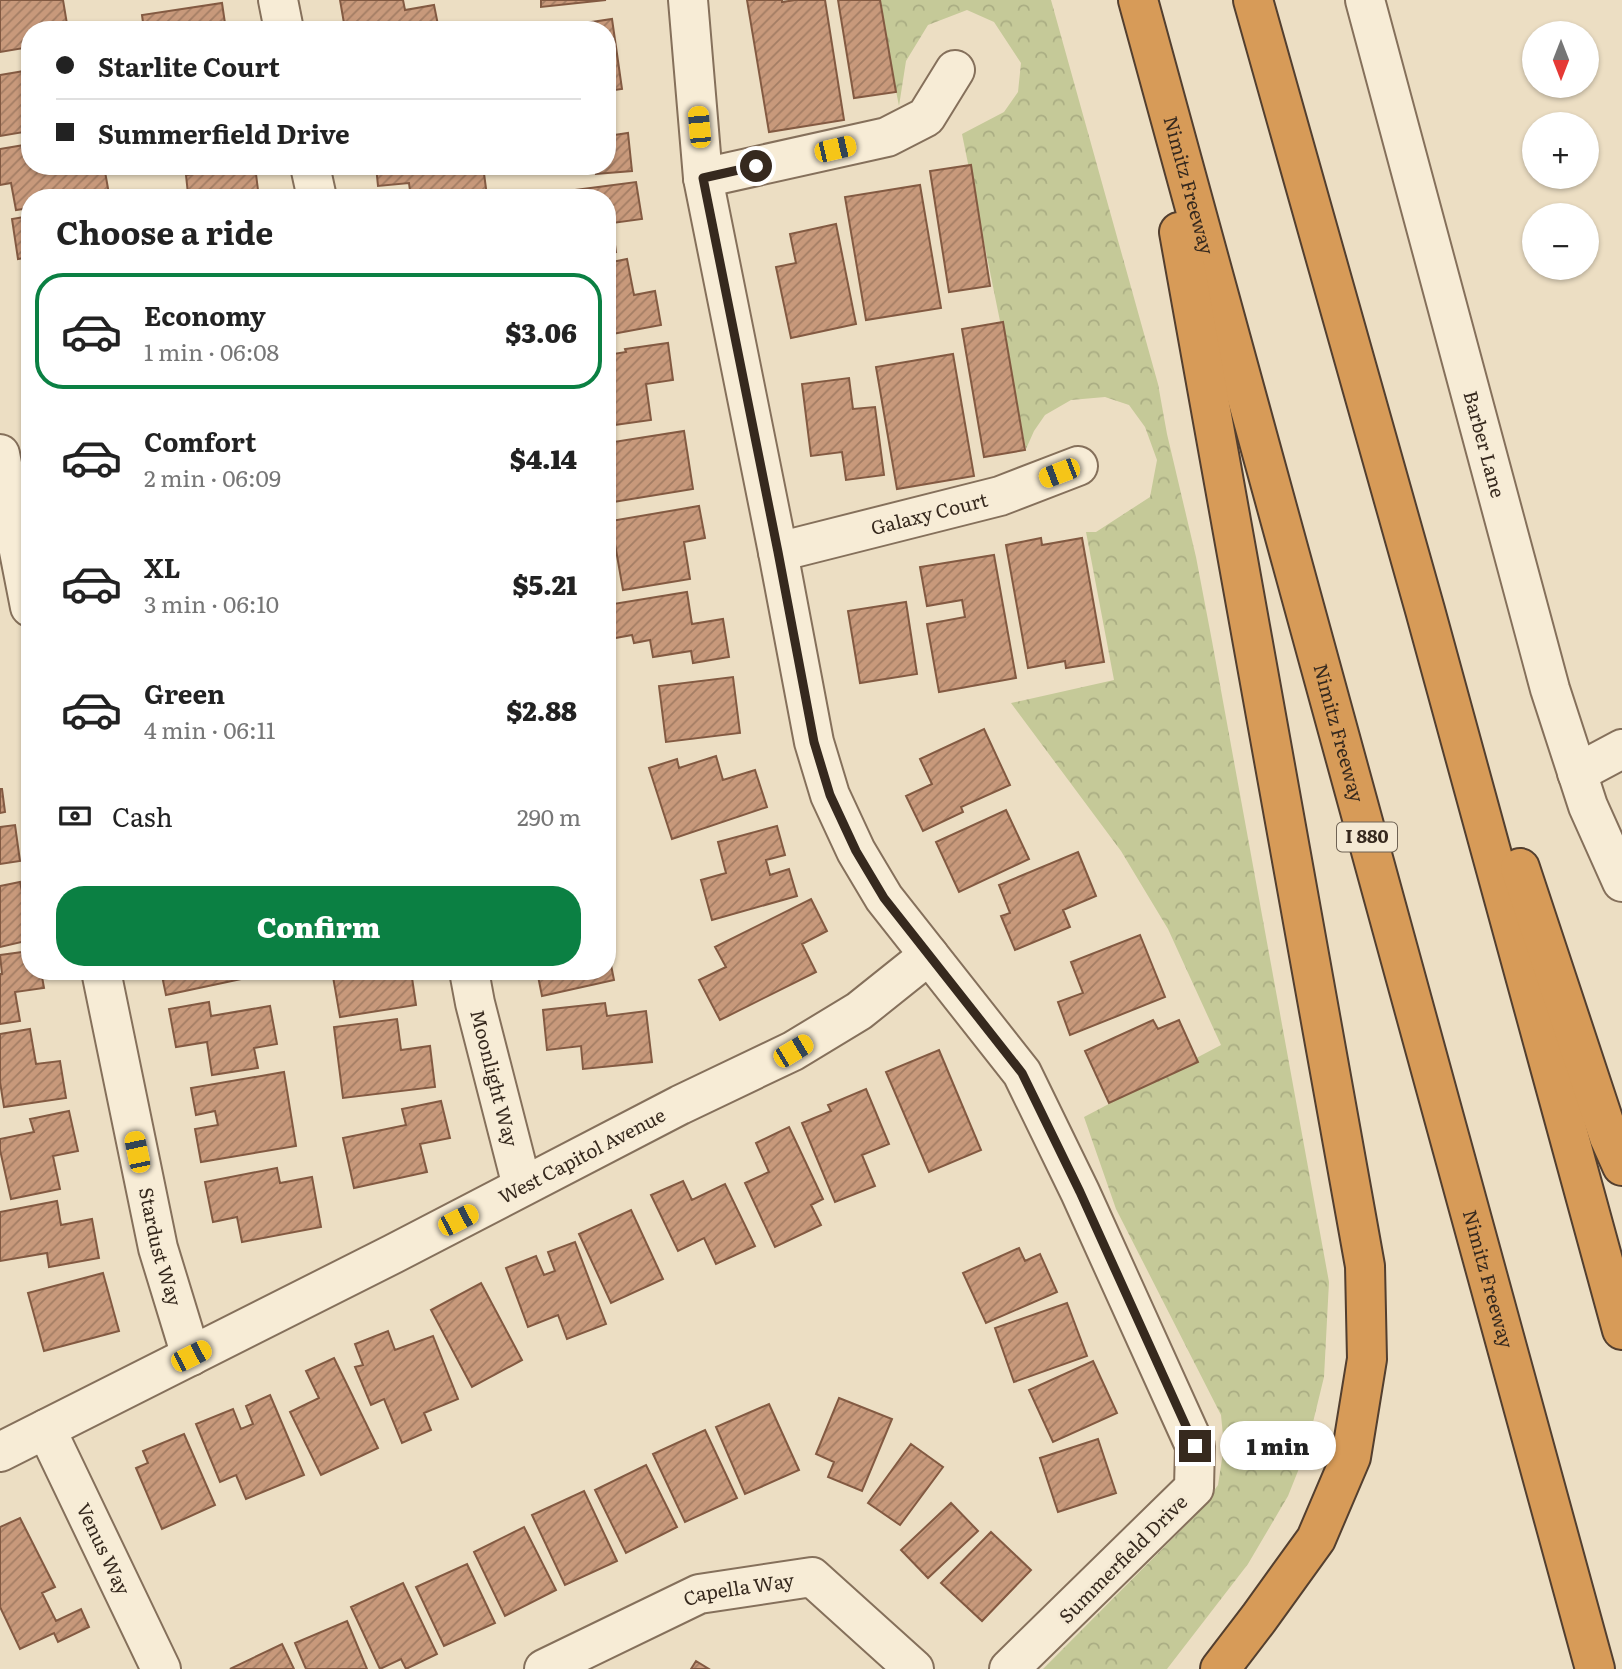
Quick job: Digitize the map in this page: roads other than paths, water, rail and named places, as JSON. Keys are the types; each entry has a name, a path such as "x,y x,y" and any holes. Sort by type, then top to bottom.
{"highway":[{"path":"1253,0 1425,610 1622,1330"},
{"path":"1139,3 1203,374 1365,1266 1367,1359 1351,1457 1316,1539 1220,1669"},
{"name":"Nimitz Freeway","path":"1139,3 1595,1669"},
{"path":"1425,610 1527,887 1609,1137 1622,1166"}],"street":[{"path":"278,0 282,21"},
{"name":"Summerfield Drive","path":"688,0 703,178 814,742 830,795 856,851 884,898 1022,1073 1080,1192 1195,1446 1194,1489 1009,1669"},
{"name":"Barber Lane","path":"1365,0 1550,689 1588,806 1622,882"},
{"path":"703,178 887,137 926,117 955,70"},
{"path":"0,454 21,561"},
{"name":"Galaxy Court","path":"778,552 1000,495 1078,466"},
{"path":"1577,773 1622,749"},
{"name":"West Capitol Avenue","path":"0,1452 681,1105 793,1051 859,1011 929,955"},
{"name":"Stardust Way","path":"103,980 158,1248 191,1356"},
{"name":"Moonlight Way","path":"471,980 522,1186"},
{"name":"Venus Way","path":"46,1429 161,1669"},
{"name":"Capella Way","path":"544,1669 699,1594 812,1577 914,1669"}]}
